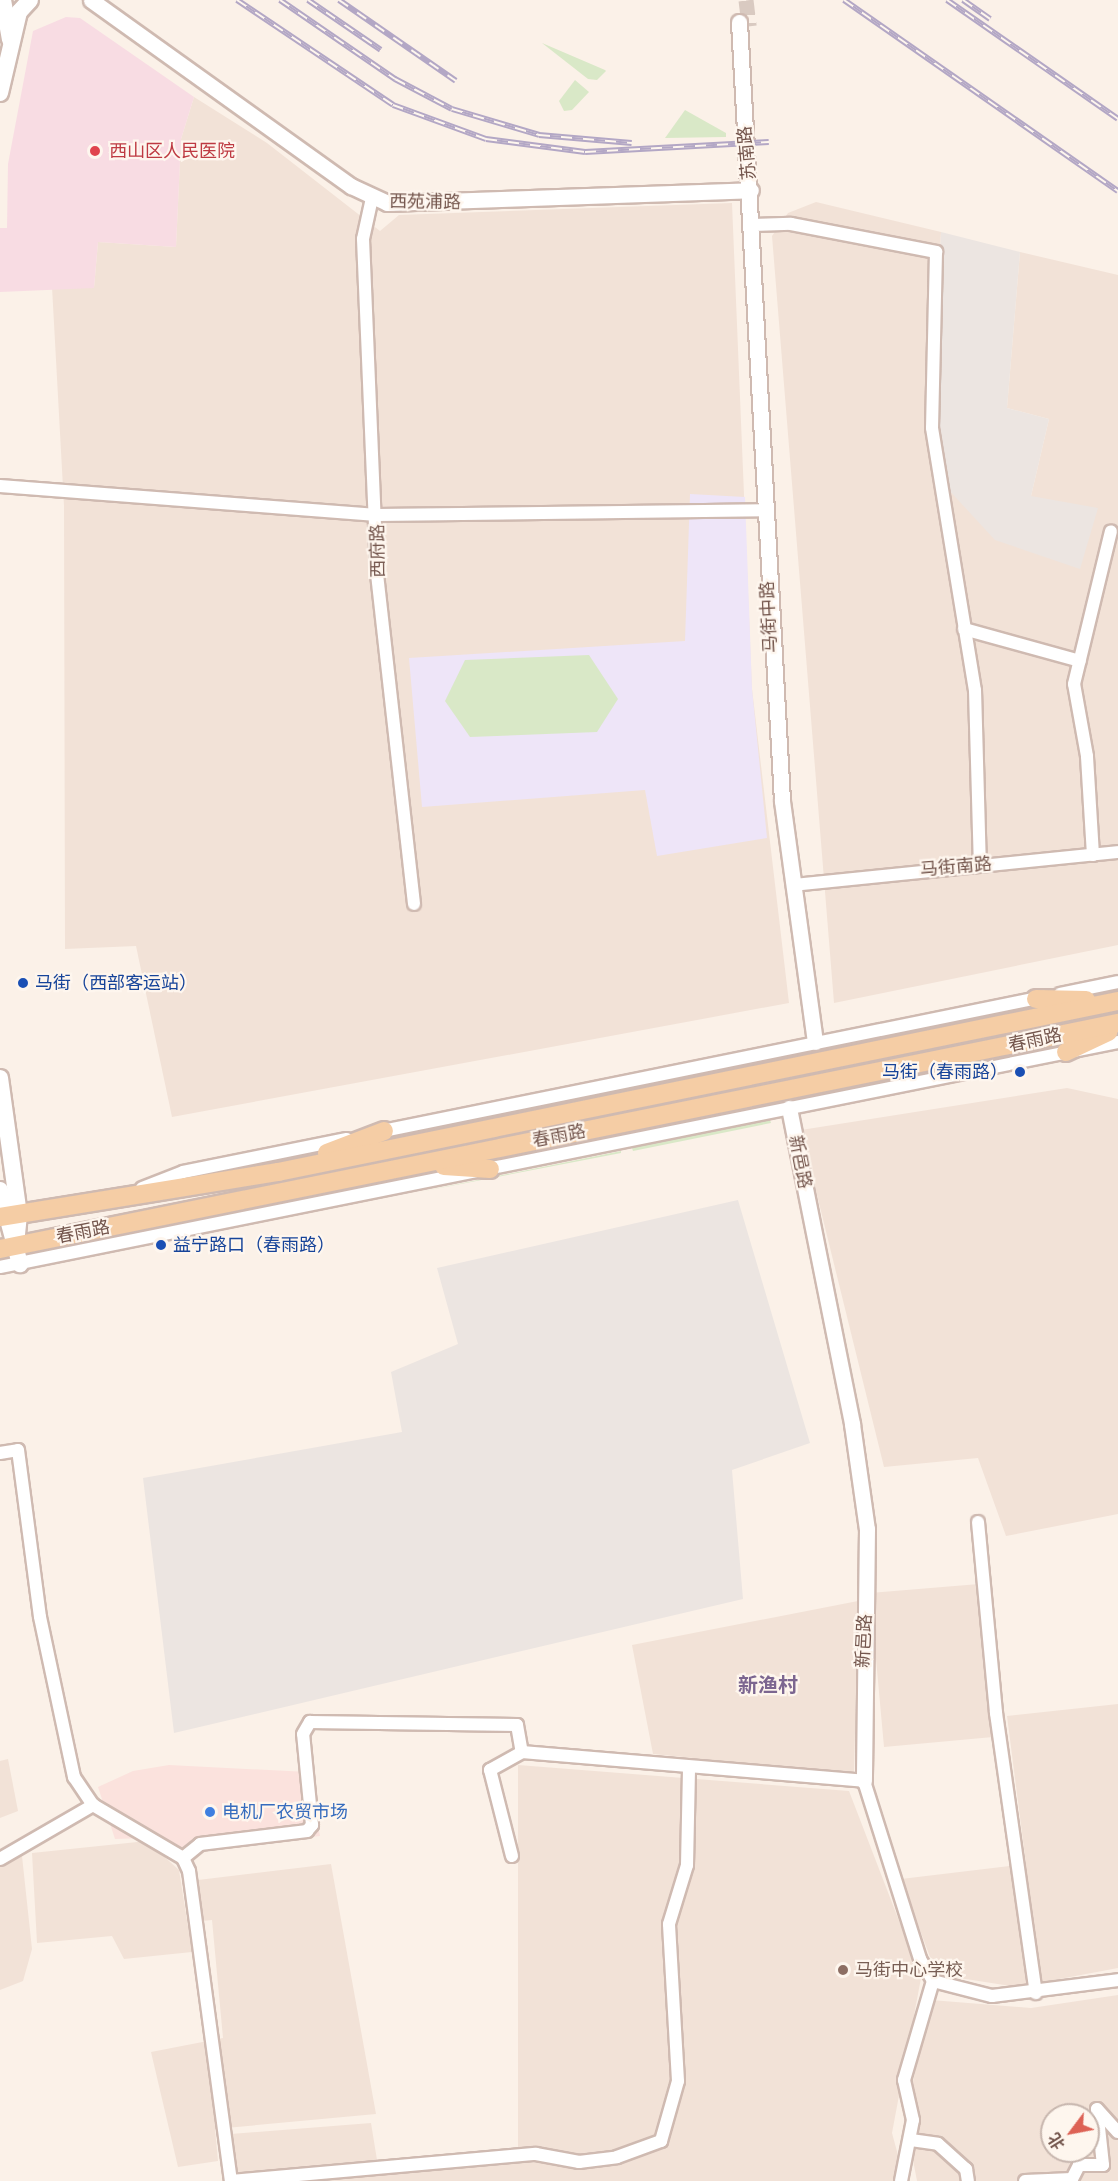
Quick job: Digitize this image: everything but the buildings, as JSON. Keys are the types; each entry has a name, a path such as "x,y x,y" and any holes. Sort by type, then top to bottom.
{"main road":[{"path":"0,93 6,32 3,0"},
{"path":"6,32 30,0"},
{"path":"1036,999 1118,1000"},
{"name":"春雨路","path":"7,1216 278,1172 1118,1000"},
{"path":"1066,1052 1118,1025"},
{"name":"春雨路","path":"8,1247 1118,1025"},
{"path":"0,1078 8,1247 20,1264"},
{"path":"278,1172 384,1131"},
{"path":"421,1164 490,1169"},
{"path":"0,1190 7,1216"}],"street":[{"name":"西苑浦路","path":"91,0 372,198 409,205 751,190"},
{"name":"苏南路","path":"744,24 751,190"},
{"name":"马街中路","path":"751,190 764,510 782,801 815,1042"},
{"name":"西府路","path":"372,198 363,239 377,515 377,574 414,904"},
{"path":"753,225 791,224 936,252 932,428 975,690 980,864"},
{"path":"0,486 377,515 764,510"},
{"path":"1092,855 1087,756 1074,684 1111,531"},
{"path":"964,629 1080,661"},
{"name":"马街南路","path":"793,885 980,864 1118,852"},
{"path":"122,1196 183,1172 1118,982"},
{"path":"0,1267 1118,1041"},
{"name":"新邑路","path":"789,1108 852,1424 867,1529 864,1781 920,1959 933,1981"},
{"path":"0,1453 18,1450 40,1617 67,1754 93,1805 183,1858 203,1957 231,2181 536,2154 579,2162 617,2157 661,2141 678,2081 669,1924 687,1865 689,1768"},
{"path":"978,1521 996,1713 1036,1993"},
{"path":"183,1858 200,1844 307,1831 312,1825 303,1734 310,1722 517,1725 522,1752"},
{"path":"512,1856 490,1770 522,1752 689,1768 864,1781"},
{"path":"0,1859 93,1805"},
{"path":"901,2181 911,2140 913,2120 904,2080 933,1981 969,1994 1036,1993 1118,1980"},
{"path":"1025,2181 1072,2179 1079,2165 1103,2165 1097,2109 1118,2132"},
{"path":"911,2140 938,2144 966,2169 968,2181"}],"shaded area":[{"name":"西山区人民医院","path":"66,17 80,18 194,97 181,139 176,247 98,242 94,288 0,292 0,228 7,228 8,164 33,31"},
{"path":"194,97 267,143 380,231 399,215 732,203 752,689 789,1003 172,1117 136,946 65,949 64,506 52,287 94,288 98,242 176,247 181,139"},
{"path":"816,202 941,232 935,346 1031,496 1049,419 1007,408 1020,252 1118,275 1118,945 834,1003 772,236 788,213"},
{"path":"941,232 1020,252 1007,408 1049,419 1031,496 1098,508 1080,569 995,540 947,488 937,421 935,346"},
{"path":"690,494 745,497 752,689 767,838 657,856 645,790 422,807 409,658 685,641"},
{"path":"1067,1088 1118,1099 1118,1514 1006,1536 978,1458 884,1467 801,1130"},
{"path":"738,1200 810,1443 732,1470 743,1599 174,1733 143,1478 402,1432 391,1372 458,1344 437,1268"},
{"path":"979,1584 993,1737 884,1747 870,1593"},
{"path":"858,1601 854,1774 653,1754 632,1645"},
{"path":"1118,1704 1118,1968 1017,1987 953,1977 930,1957 901,1879 1026,1864 1007,1716"},
{"path":"8,1759 18,1811 0,1818 0,1761"},
{"name":"电机厂农贸市场","path":"169,1765 308,1772 320,1836 167,1854 144,1838 115,1839 98,1787 133,1771"},
{"path":"518,1765 849,1791 921,1978 892,2133 905,2181 223,2181 218,2135 371,2123 377,2160 518,2154"},
{"path":"147,1841 179,1870 192,1952 124,1959 112,1936 37,1943 32,1853"},
{"path":"22,1856 32,1949 23,1981 0,1990 0,1865"},
{"path":"331,1864 376,2114 215,2129 218,2161 178,2167 151,2052 223,2038 212,1920 202,1921 198,1880"},
{"path":"1118,1995 1118,2181 917,2181 905,2118 931,2000 1031,2008"}],"green space":[{"path":"542,43 606,71 597,80 588,79"},
{"path":"575,80 589,92 572,110 564,111 559,101"},
{"path":"685,110 726,133 726,137 665,138"},
{"path":"589,655 618,699 597,732 470,737 445,701 465,660"},
{"path":"1043,1008 842,1050 1014,1010"},
{"path":"1067,1042 1045,1053 815,1099 814,1094"},
{"path":"765,1063 766,1065 366,1148 389,1137"},
{"path":"766,1104 767,1109 489,1160"},
{"path":"770,1120 771,1123 633,1151 632,1148"},
{"path":"314,1151 293,1159 198,1174"},
{"path":"621,1151 621,1153 419,1192"},
{"path":"415,1174 439,1174 84,1244 86,1242"}],"tunnel":[{"path":"746,0 749,26"}],"railway":[{"path":"237,0 393,105 486,139 585,152 769,142"},
{"path":"280,0 395,79 452,109 539,135 632,143"},
{"path":"308,0 381,50"},
{"path":"339,0 456,81"},
{"path":"844,0 1118,191"},
{"path":"947,0 1118,119"},
{"path":"963,0 990,19"}],"place":[{"name":"西山区人民医院","path":"95,151"},
{"name":"马街（西部客运站）","path":"23,983"},
{"name":"马街（春雨路）","path":"1020,1072"},
{"name":"益宁路口（春雨路）","path":"161,1245"},
{"name":"电机厂农贸市场","path":"210,1812"},
{"name":"马街中心学校","path":"843,1970"}],"district":[{"name":"新渔村","path":"768,1684"}]}
